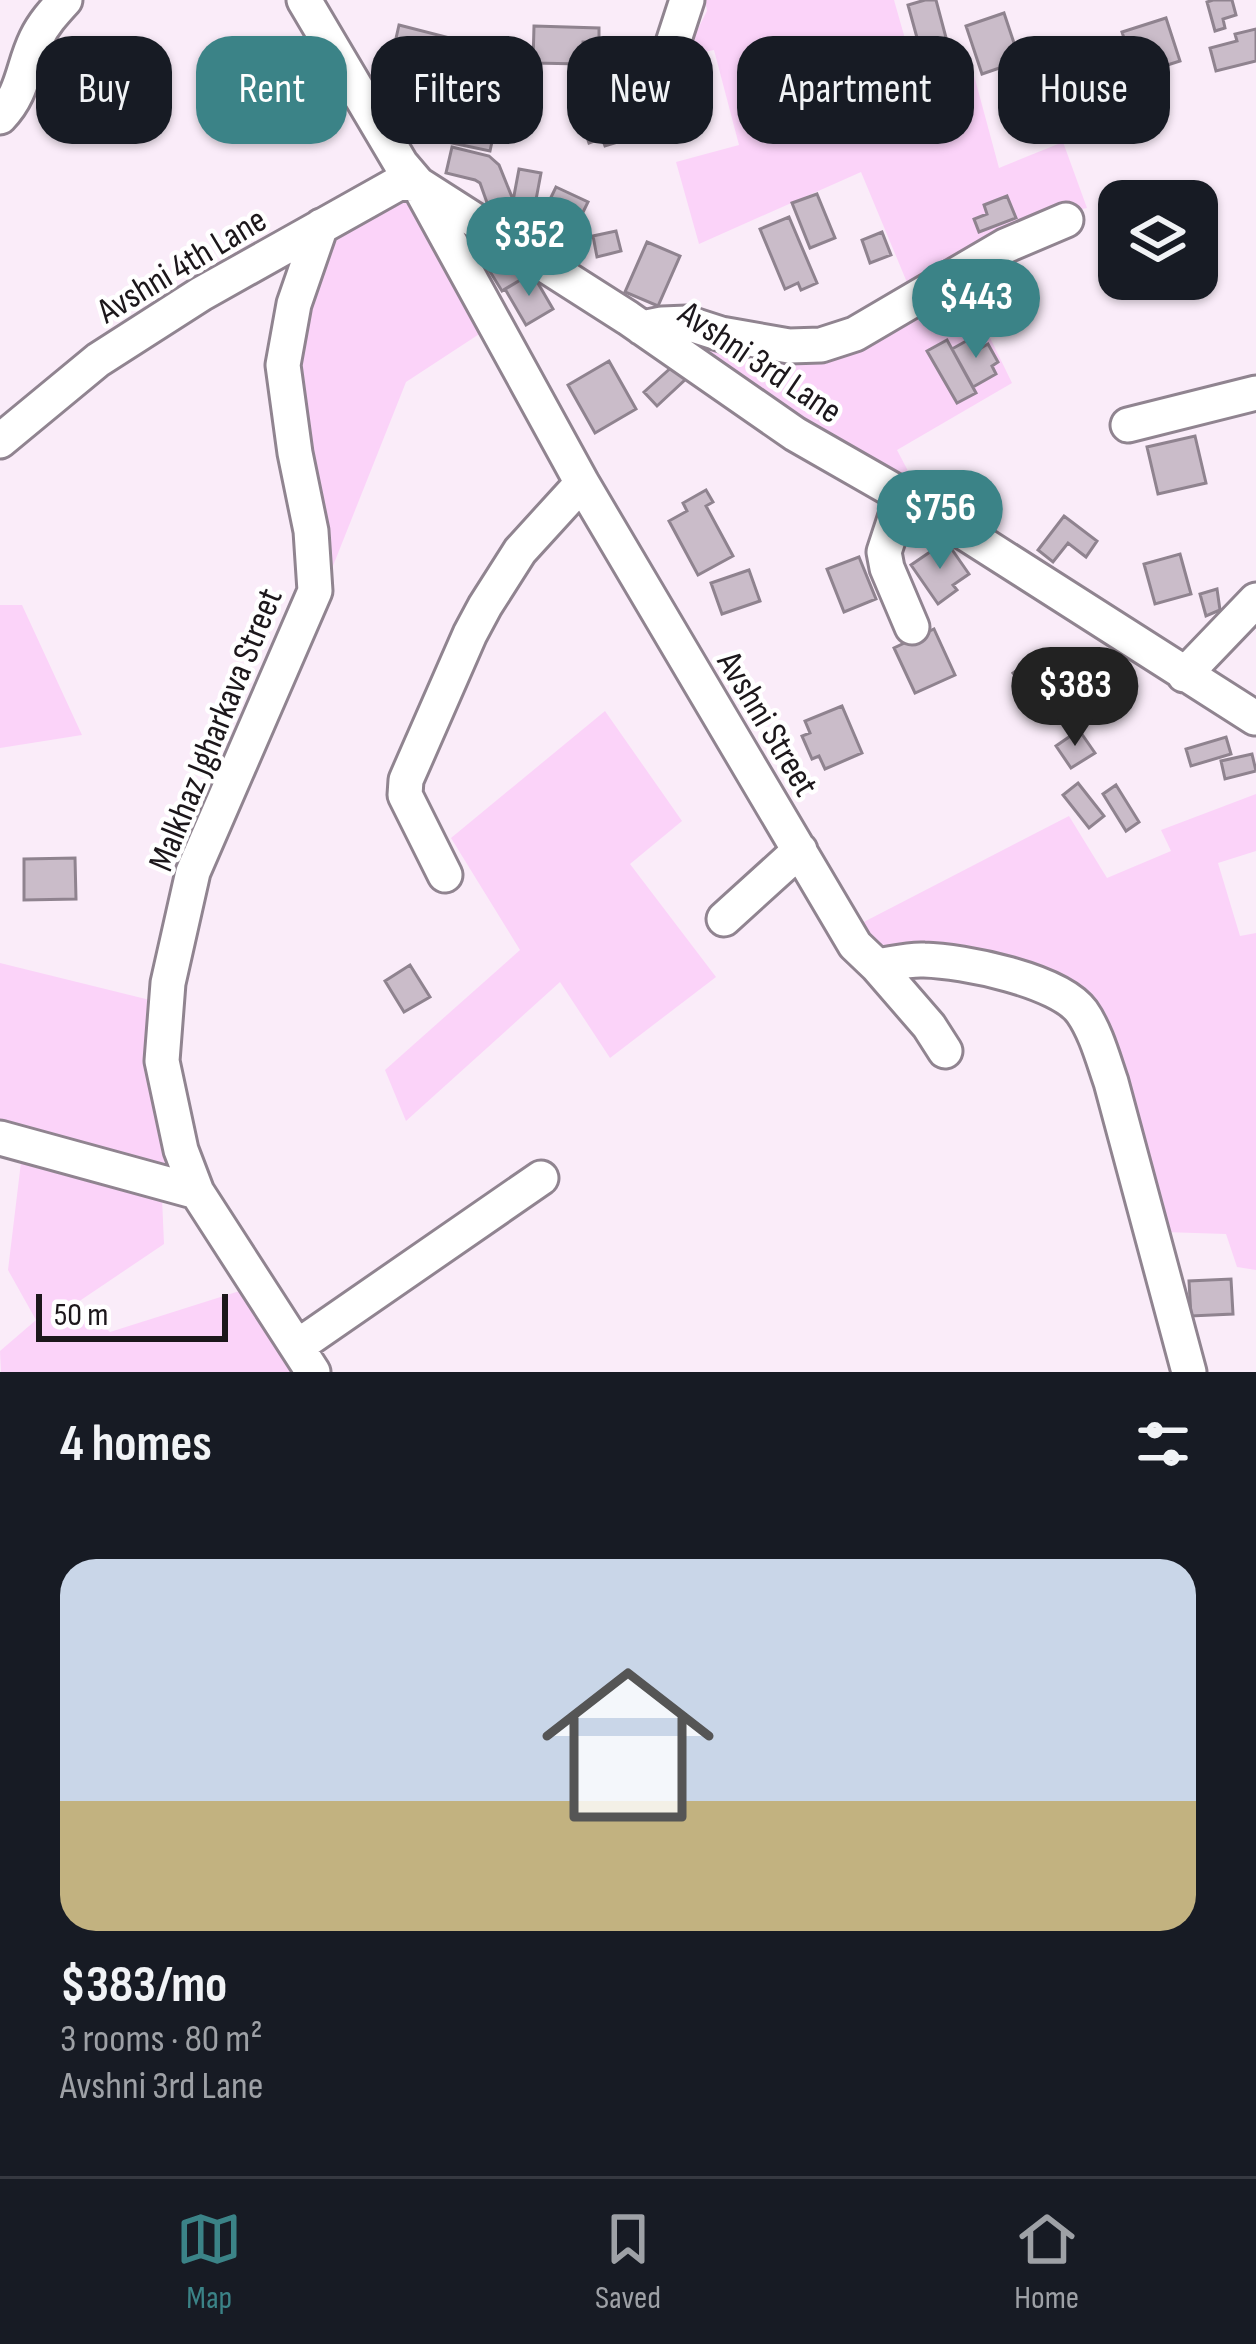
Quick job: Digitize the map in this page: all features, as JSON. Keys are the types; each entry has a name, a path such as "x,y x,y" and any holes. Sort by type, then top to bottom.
{"street":[{"path":"0,117 22,85 34,42 65,0"},
{"name":"Avshni Street","path":"304,0 401,164 418,184 582,482 856,945 900,991 945,1051"},
{"path":"675,36 687,0"},
{"name":"Avshni 4th Lane","path":"0,442 98,360 201,294 399,183 418,184"},
{"name":"Avshni 3rd Lane","path":"418,184 643,328 795,434 940,517 1255,718"},
{"path":"643,328 687,323 789,346 821,345 855,334 1005,246 1066,220"},
{"name":"Malkhaz Jgharkava Street","path":"305,1359 197,1192 181,1150 162,1061 168,983 193,872 315,591 283,365 294,304 322,226"},
{"path":"1128,425 1256,393"},
{"path":"445,875 405,795 406,780 484,606 520,551 582,482"},
{"path":"902,497 884,552 912,627"},
{"path":"1184,675 1256,600"},
{"path":"724,919 800,850"},
{"path":"877,967 918,959 959,963 1012,975 1064,995 1082,1012 1111,1082 1190,1372"},
{"path":"0,1138 197,1192"},
{"path":"305,1359 541,1178"}],"shaded area":[{"path":"705,0 894,0 904,36 737,36 737,137 713,36 694,36 707,11"},
{"path":"974,75 999,168 1064,144 1087,208 1066,212 911,292 861,172 699,244 676,162 739,145 974,144"},
{"path":"397,201 414,205 490,327 406,382 323,591 300,382 305,335 337,232"},
{"path":"961,278 1012,383 897,450 908,471 895,483 664,334 788,353"},
{"path":"0,605 22,605 82,735 0,748"},
{"path":"605,711 682,821 630,864 716,977 610,1058 560,982 406,1121 385,1070 520,950 451,838"},
{"path":"1256,794 1256,851 1218,863 1240,936 1256,933 1256,1270 1237,1267 1226,1234 1164,1232 1096,1015 880,951 856,926 1069,816 1107,878 1171,851 1161,830"},
{"path":"0,963 158,1002 167,1172 0,1129"},
{"path":"22,1154 162,1198 164,1244 78,1302 110,1332 249,1288 300,1372 1,1372 0,1351 36,1320 8,1270"}],"building":[{"path":"936,0 946,36 917,36 908,5"},
{"path":"1232,0 1236,15 1223,19 1225,28 1215,31 1207,2"},
{"path":"1004,13 1012,36 998,36 998,69 982,74 974,36 969,36 966,26"},
{"path":"1166,18 1180,61 1170,64 1170,36 1123,36 1122,32"},
{"path":"399,25 442,36 397,36"},
{"path":"534,26 599,28 599,36 567,36 567,64 543,63 543,36 534,36"},
{"path":"1256,29 1256,61 1216,71 1210,48 1237,41 1235,34"},
{"path":"457,144 492,144 490,151"},
{"path":"452,147 489,156 499,165 514,202 490,211 480,183 446,173"},
{"path":"519,169 541,173 535,205 513,201"},
{"path":"556,187 588,202 571,237 539,222"},
{"path":"817,194 835,238 810,248 792,203"},
{"path":"1007,196 1016,218 979,232 974,219 987,214 984,205"},
{"path":"789,217 817,283 801,290 798,283 785,289 760,229"},
{"path":"616,231 621,251 597,257 593,236"},
{"path":"882,232 891,255 870,263 862,240"},
{"path":"647,242 680,256 658,306 625,292"},
{"path":"509,258 522,279 502,291 489,270"},
{"path":"532,273 553,309 526,325 505,289"},
{"path":"975,336 981,348 988,344 998,362 992,366 996,374 973,387 952,349"},
{"path":"947,340 976,393 957,403 927,351"},
{"path":"609,361 636,409 595,433 568,385"},
{"path":"674,365 687,378 657,406 644,392"},
{"path":"1195,436 1206,483 1158,494 1147,447"},
{"path":"706,490 713,502 706,506 733,556 698,575 669,521 687,511 683,503"},
{"path":"1064,516 1097,541 1086,557 1068,543 1053,562 1038,550"},
{"path":"946,541 969,574 938,604 911,565"},
{"path":"1180,554 1191,594 1155,604 1144,564"},
{"path":"859,557 876,599 844,612 827,569"},
{"path":"749,570 760,601 722,614 711,583"},
{"path":"1217,589 1220,610 1206,616 1200,594"},
{"path":"934,629 955,675 915,693 894,648"},
{"path":"1040,654 1056,678 1031,696 1013,673"},
{"path":"842,706 862,753 825,769 819,756 812,759 802,736 810,733 805,721"},
{"path":"1079,730 1095,753 1071,768 1056,746"},
{"path":"1226,737 1231,754 1191,766 1186,749"},
{"path":"1252,754 1256,771 1225,779 1221,761"},
{"path":"1078,783 1104,816 1089,828 1063,795"},
{"path":"1116,785 1139,822 1126,831 1103,794"},
{"path":"75,858 76,899 24,900 24,859"},
{"path":"410,965 430,997 404,1012 385,981"},
{"path":"1231,1279 1233,1314 1191,1316 1189,1281"}]}
